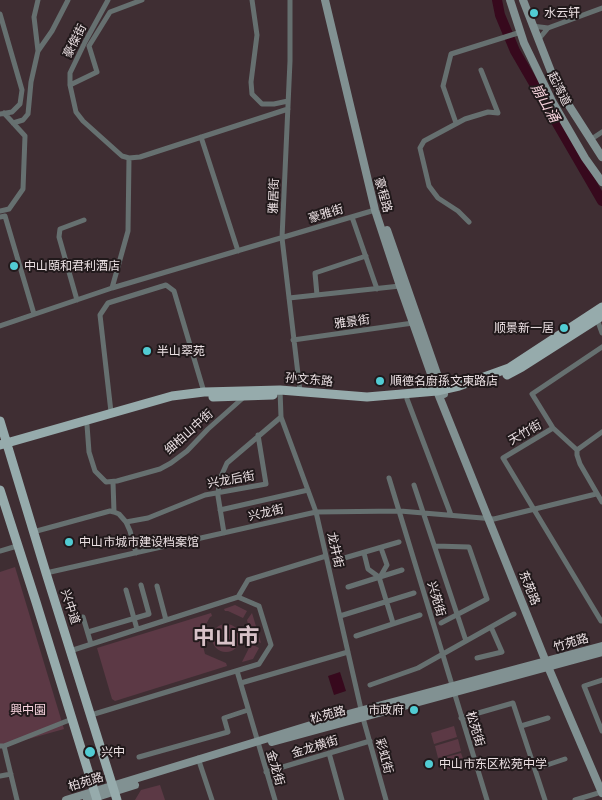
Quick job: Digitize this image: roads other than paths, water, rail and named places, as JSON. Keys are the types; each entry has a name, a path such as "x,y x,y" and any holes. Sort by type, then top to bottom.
{"main road":[{"name":"孙文东路","path":"4,447 111,412 172,396 204,392 300,391 367,397 459,392 511,373 598,316 602,307"},
{"name":"孙文东路","path":"280,392 367,402 407,399 440,392"},
{"name":"孙文东路","path":"4,447 173,401 248,393"},
{"name":"兴中道","path":"0,421 4,447 33,532 115,792"},
{"path":"0,490 72,720 93,797"}],"street":[{"path":"14,123 23,120 28,114 31,82 38,51 34,17 38,0"},
{"path":"38,51 52,31 68,0"},
{"name":"豪傑街","path":"108,0 70,73 70,85 76,112 83,122 115,151 129,158"},
{"path":"70,85 97,72 89,46 110,12 142,0"},
{"path":"252,0 257,34 251,82 252,94 262,104 288,101"},
{"name":"雅居街","path":"290,0 288,110 282,238 300,391"},
{"name":"豪程路","path":"325,0 375,210 413,323 440,392"},
{"name":"豪程路","path":"330,0 379,209 440,392"},
{"name":"起湾道","path":"510,0 517,33 552,101 585,158 602,182"},
{"name":"起湾道","path":"523,0 538,40 568,104 602,158"},
{"path":"532,26 548,28 602,8"},
{"path":"0,14 22,90 20,104 12,112 2,114"},
{"path":"538,40 548,28"},
{"path":"456,124 443,86 451,54 517,33"},
{"path":"469,222 458,211 438,198 429,186 420,148 424,141 465,118 488,112 498,113 481,70"},
{"path":"112,288 128,231 129,158 140,157 288,110"},
{"path":"0,212 9,208 23,189 25,136 14,123 2,114"},
{"path":"590,140 602,132"},
{"path":"202,137 238,251"},
{"name":"豪雅街","path":"282,238 375,210"},
{"path":"0,217 5,216 34,314"},
{"path":"352,217 377,289"},
{"path":"77,300 59,237 60,229 84,220"},
{"path":"0,326 112,288 282,238"},
{"path":"317,295 315,273 366,256"},
{"path":"111,412 100,315 108,303 166,285 174,292 204,392"},
{"path":"289,298 400,286"},
{"path":"598,316 602,333"},
{"name":"雅景街","path":"294,340 413,323"},
{"name":"天竹街","path":"602,347 532,394 553,428 503,458 602,621"},
{"name":"龙井街","path":"280,392 281,417 316,512 362,714"},
{"name":"东苑路","path":"440,392 602,792"},
{"name":"细柏山中街","path":"112,482 160,469 171,463 187,451 248,393"},
{"path":"407,399 451,515"},
{"path":"224,533 218,492 219,482 227,463 281,417"},
{"path":"87,425 89,452 95,471 106,482 112,482 114,512"},
{"path":"553,428 578,450"},
{"path":"602,432 578,450 577,455 580,464 602,502"},
{"name":"兴龙后街","path":"126,522 148,518 205,494 266,484 258,435"},
{"name":"兴苑街","path":"389,478 453,690"},
{"path":"414,485 466,641"},
{"path":"220,510 308,490"},
{"path":"492,519 596,494"},
{"path":"33,532 110,511 119,514 126,522 136,553"},
{"name":"兴龙街","path":"46,573 316,512 400,511 492,519"},
{"path":"341,559 399,542"},
{"path":"0,551 17,546"},
{"path":"435,546 469,547 487,599 440,623"},
{"path":"379,577 387,565 382,548"},
{"path":"364,553 368,569 379,577 393,623"},
{"path":"70,650 238,596 248,580 326,556"},
{"path":"348,587 402,570"},
{"path":"88,632 149,614 141,585"},
{"path":"157,586 166,620"},
{"path":"126,590 137,629"},
{"path":"340,616 414,593"},
{"path":"91,715 259,664 271,645 259,606 238,596"},
{"path":"356,636 420,614"},
{"path":"370,685 418,668 514,614"},
{"path":"83,617 91,644"},
{"path":"477,658 502,652 491,627"},
{"name":"竹苑路","path":"549,663 602,646"},
{"path":"241,683 348,652"},
{"name":"竹苑路","path":"549,663 602,652"},
{"name":"东苑路","path":"549,663 602,780"},
{"name":"松苑路","path":"115,792 199,761 258,743 549,663"},
{"name":"金龙街","path":"237,671 274,800"},
{"path":"602,680 584,686 600,719 602,731"},
{"name":"松苑街","path":"453,690 487,800"},
{"path":"461,718 513,703 545,800"},
{"path":"139,757 228,732 224,718 248,710"},
{"name":"彩虹街","path":"362,714 386,800"},
{"path":"521,726 548,718"},
{"path":"18,800 2,746 72,720"},
{"name":"金龙横街","path":"266,772 370,741"},
{"path":"329,753 342,800"},
{"path":"535,769 565,759"},
{"path":"199,761 212,800"},
{"path":"0,776 11,774"},
{"name":"柏苑路","path":"66,800 115,792"},
{"path":"576,800 602,792"}],"waterway":[{"name":"崩山涌","path":"497,0 500,15 515,51 602,201"}],"place":[{"name":"水云轩","path":"534,13"},
{"name":"中山頤和君利酒店","path":"14,266"},
{"name":"顺景新一居","path":"564,328"},
{"name":"半山翠苑","path":"147,351"},
{"name":"順德名廚孫文東路店","path":"380,381"},
{"name":"中山市城市建设档案馆","path":"69,542"},
{"name":"市政府","path":"414,710"},
{"name":"兴中","path":"90,752"},
{"name":"中山市东区松苑中学","path":"429,764"}],"district":[{"name":"中山市","path":"226,637"}],"park label":[{"name":"興中園","path":"28,710"}]}
